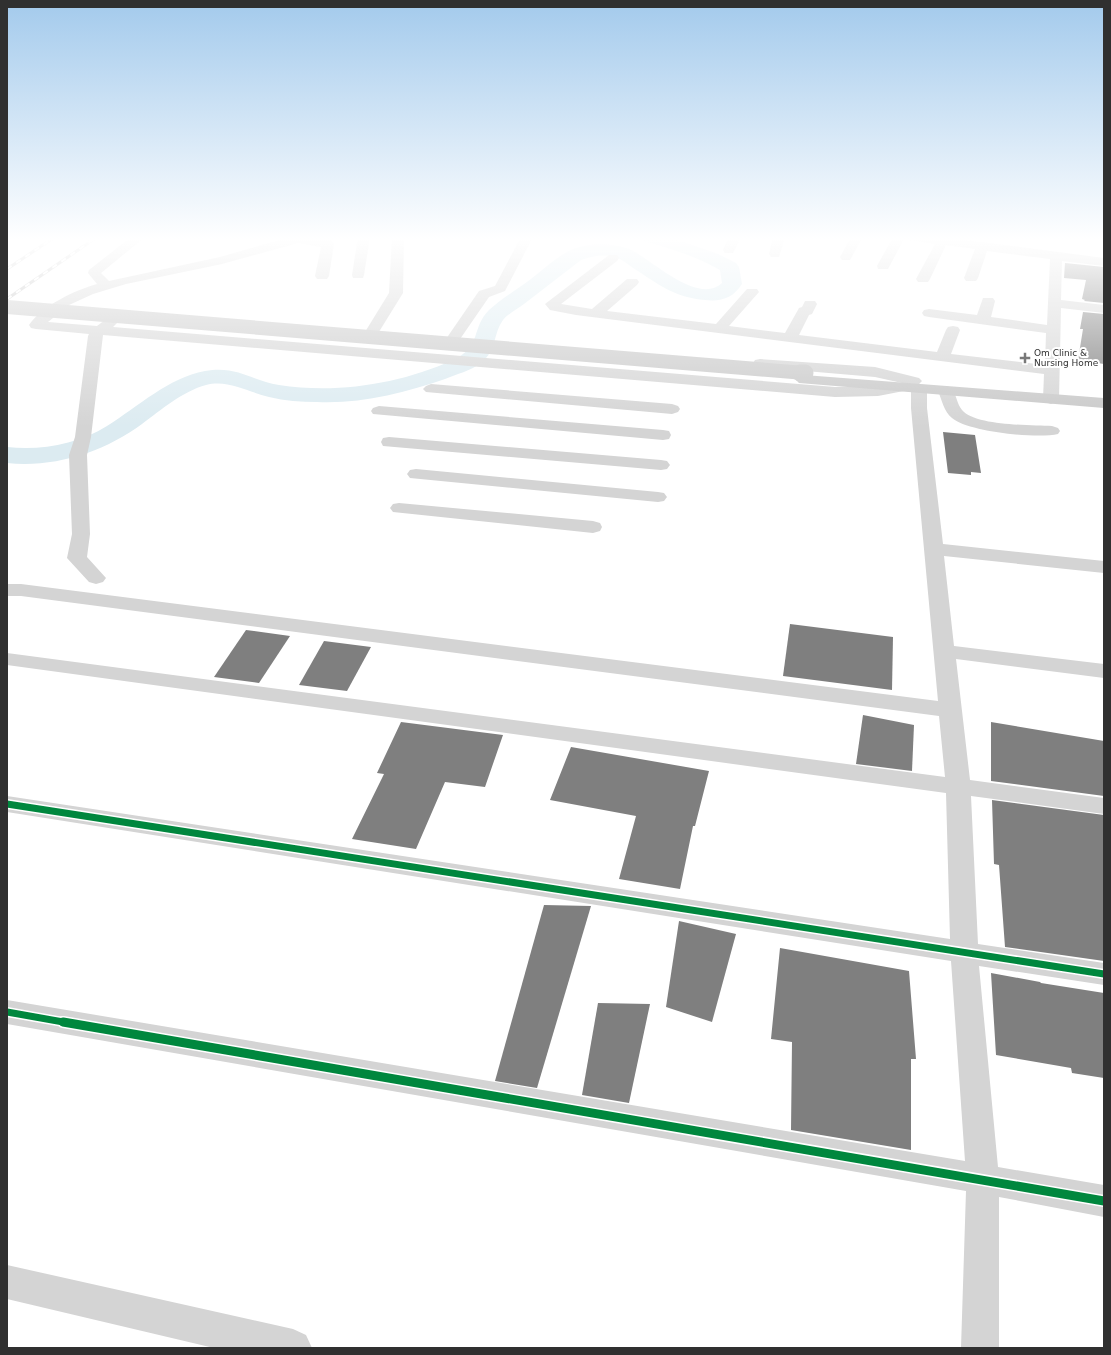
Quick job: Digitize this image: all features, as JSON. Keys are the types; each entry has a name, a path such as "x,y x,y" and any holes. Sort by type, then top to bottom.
{"main road":[{"path":"7,307 804,376 915,391 1104,394"},
{"path":"7,312 804,376"},
{"path":"915,391 1051,394 1104,403"}],"street":[{"path":"68,300 36,325 835,392 915,391"},
{"path":"372,332 392,300"},
{"path":"455,339 480,300"},
{"path":"557,300 552,304 555,307 596,314 1053,371"},
{"path":"596,314 611,300"},
{"path":"719,329 745,300"},
{"path":"983,321 988,301"},
{"path":"1051,394 1053,371 1054,303 1104,309"},
{"path":"790,338 804,311 808,311 810,304"},
{"path":"55,310 505,342 875,372 955,410 964,419 978,424 1052,431"},
{"path":"929,313 1054,330"},
{"path":"96,578 77,558 80,534 78,455 83,437 96,336 100,330 120,315"},
{"path":"935,328 1006,337"},
{"path":"942,357 953,330"},
{"path":"525,502 580,370 587,349"},
{"path":"431,389 672,409"},
{"path":"915,391 934,549 958,786 964,951 983,1179 980,1348"},
{"path":"946,391 955,410"},
{"path":"379,411 663,436"},
{"path":"389,442 661,466"},
{"path":"416,474 525,502 593,527"},
{"path":"399,508 658,497"},
{"path":"934,549 1104,567"},
{"path":"7,590 21,590 250,619 950,710"},
{"path":"944,651 1104,671"},
{"path":"7,659 1104,806"},
{"path":"7,804 964,951 1104,974"},
{"path":"7,1012 1104,1201"},
{"path":"7,1282 293,1348"}],"building":[{"path":"1104,300 1104,303 1084,301"},
{"path":"1083,312 1104,314 1104,364 1078,360 1083,329 1080,329"},
{"path":"943,432 975,435 981,473 971,472 971,475 948,473"},
{"path":"790,624 893,637 892,690 783,676"},
{"path":"246,630 290,636 259,683 214,677"},
{"path":"324,641 371,647 347,691 299,685"},
{"path":"863,715 914,725 912,771 856,764"},
{"path":"401,722 503,735 485,787 445,782 416,849 352,839 384,774 377,773"},
{"path":"991,722 1104,741 1104,796 991,781"},
{"path":"571,747 709,771 695,826 693,826 680,889 619,879 636,816 550,800"},
{"path":"992,800 1104,815 1104,961 1005,947 999,865 994,864"},
{"path":"544,905 591,906 537,1088 495,1081"},
{"path":"679,921 736,934 712,1022 666,1007"},
{"path":"780,948 909,971 916,1059 911,1059 911,1150 791,1130 792,1042 771,1039"},
{"path":"991,973 1104,993 1104,1078 1072,1073 1071,1068 996,1055"},
{"path":"598,1003 650,1004 629,1103 582,1095"}],"waterway":[{"path":"7,455 43,455 69,450 94,442 117,431 178,389 198,380 216,376 243,380 268,390 278,392 319,396 380,390 420,380 448,370 474,357 482,348 490,325 496,315 516,300"}],"cycle path":[{"path":"7,804 1104,974"},
{"path":"7,1012 1104,1201"}],"place":[{"name":"Om Clinic & Nursing Home","path":"1025,358"}]}
